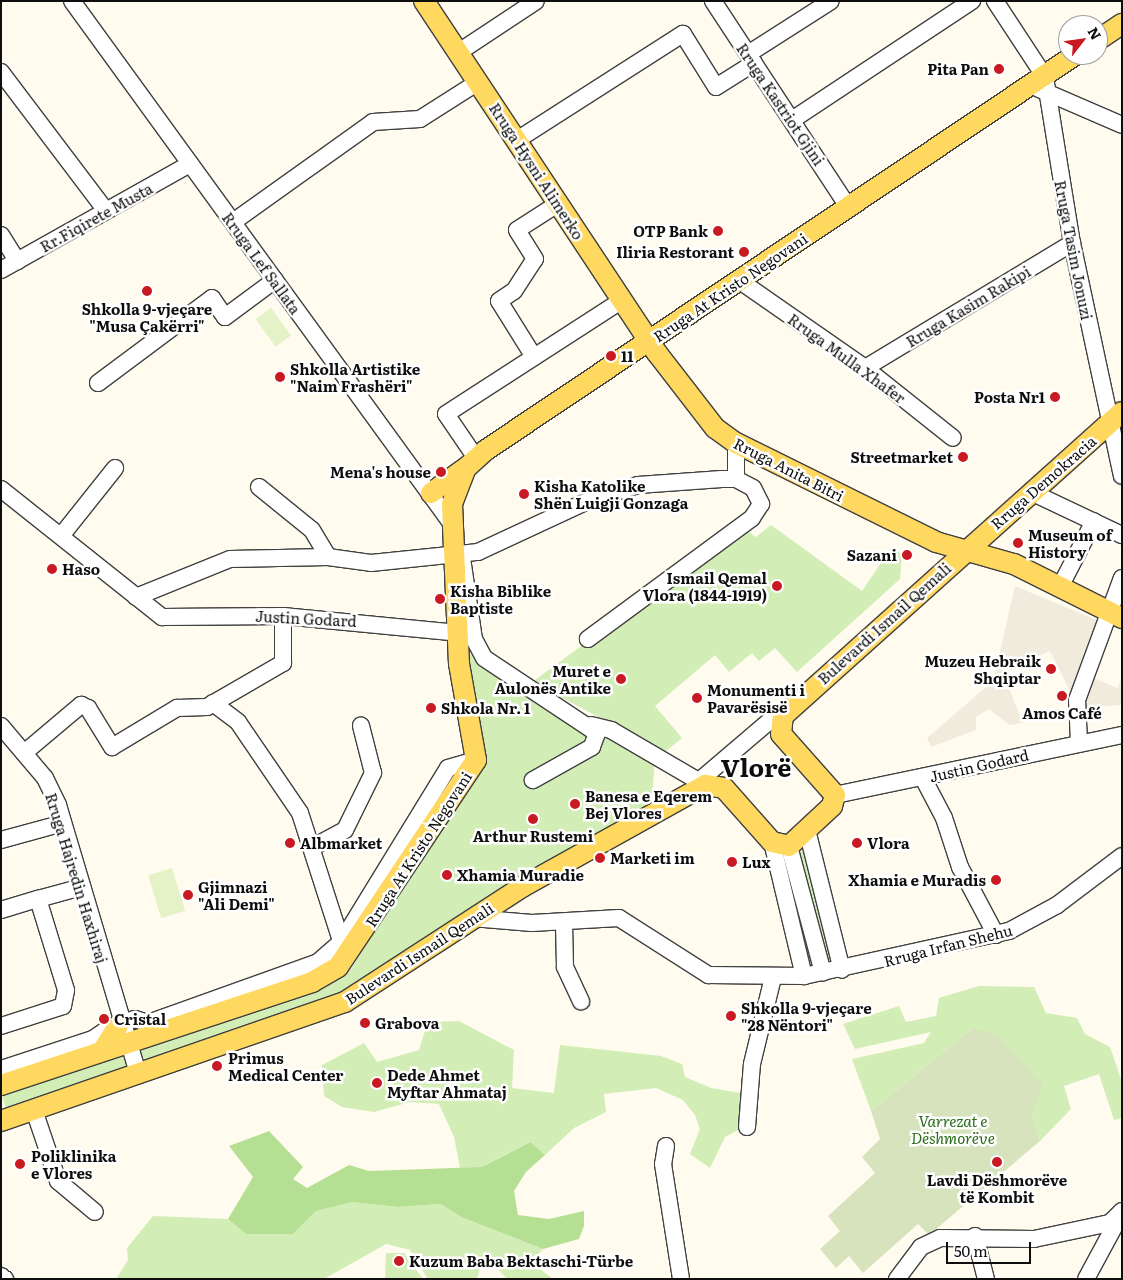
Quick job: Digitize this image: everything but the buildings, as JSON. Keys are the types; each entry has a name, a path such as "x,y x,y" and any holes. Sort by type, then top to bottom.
{"main road":[{"name":"Rruga Hysni Alimerko","path":"424,1 518,140 649,342"},
{"path":"1108,33 1122,24"},
{"name":"Rruga At Kristo Negovani","path":"122,1032 320,979 344,950 476,760 458,633 458,562 453,523 454,490 471,463 849,208 1041,85 1064,65"},
{"name":"Rruga Anita Bitri","path":"649,342 697,409 736,443 963,551 1014,564 1115,615"},
{"name":"Rruga Demokracia","path":"963,551 1116,417"},
{"path":"431,493 471,463"},
{"name":"Bulevardi Ismail Qemali","path":"778,717 963,551"},
{"path":"702,783 724,788 780,844 807,830 832,806 836,795 781,734 778,717"},
{"name":"Bulevardi Ismail Qemali","path":"1,1121 345,1002 472,918 702,783"},
{"path":"1,1085 122,1032"}],"street":[{"name":"Rruga Lef Sallata","path":"72,1 453,523"},
{"path":"459,52 536,1"},
{"name":"Rruga Kastriot Gjini","path":"713,1 849,208"},
{"path":"518,140 683,34 716,87 830,1"},
{"path":"792,120 972,1"},
{"path":"995,1 1041,85 1122,124"},
{"path":"1,72 106,211"},
{"path":"233,222 373,122 420,119 478,82"},
{"name":"Rruga Tasim Jonuzi","path":"1041,85 1072,243 1116,417 1122,476"},
{"name":"Rr.Fiqirete Musta","path":"1,270 190,164"},
{"path":"534,357 499,301 514,291 535,259 517,230 559,203"},
{"path":"1,235 17,261"},
{"name":"Rruga Kasim Rakipi","path":"865,368 1072,243"},
{"path":"98,383 212,298 225,317 275,280"},
{"name":"Rruga Mulla Xhafer","path":"740,281 865,368 952,438"},
{"path":"471,463 446,414 622,300"},
{"path":"736,443 736,479"},
{"path":"61,536 115,468"},
{"path":"1,488 136,597 230,559 328,557 371,563 458,562 616,491 657,483 736,479 759,496 761,504 752,518 588,639"},
{"path":"259,487 312,530 328,557"},
{"path":"1031,492 1122,535"},
{"path":"1060,587 1094,521"},
{"name":"Rruga At Kristo Negovani","path":"458,562 474,639 493,665 591,725"},
{"path":"1079,742 1077,700 1115,615 1122,578"},
{"name":"Justin Godard","path":"136,597 154,614 182,619 283,616 458,633"},
{"path":"24,753 81,705 88,708 112,747 177,708 213,703 283,663 283,616"},
{"path":"1,1069 93,1039 122,1032 135,1019 148,1023 318,962 344,950 313,847 300,813 269,762 238,722 213,703"},
{"path":"591,725 611,730 702,783 778,717"},
{"path":"533,780 592,747 597,738 591,725"},
{"name":"Rruga Hajredin Haxhiraj","path":"1,726 45,778 63,823 135,1075"},
{"path":"313,847 345,830 372,772 361,726"},
{"name":"Justin Godard","path":"836,795 923,778 1079,742 1122,735"},
{"path":"923,778 944,818 960,867 996,935"},
{"path":"1,840 63,823"},
{"path":"807,830 842,970"},
{"path":"780,844 823,973"},
{"path":"780,844 804,976"},
{"name":"Rruga Irfan Shehu","path":"472,918 564,923 627,920 694,970 708,975 804,976 842,970 996,935 1057,905 1122,856"},
{"path":"1,910 82,887"},
{"path":"1,1026 58,1010 66,1001 38,900"},
{"path":"564,923 566,967 581,1001"},
{"path":"747,1127 752,1064 773,977"},
{"path":"34,1110 58,1181 95,1212"},
{"path":"666,1146 663,1171 681,1279"},
{"path":"897,1279 913,1255 931,1241 975,1236 1034,1239 1115,1225"},
{"path":"1086,1279 1115,1225"},
{"path":"975,1236 986,1279"},
{"path":"1,1276 4,1279"}],"green space":[{"path":"271,308 291,336 276,347 256,319"},
{"path":"771,525 862,591 891,548 902,554 900,579 797,672 775,648 759,661 752,653 729,672 715,655 655,706 682,738 665,752 532,682 743,528 756,537"},
{"path":"477,653 655,758 651,810 352,992 142,1070 136,1048 350,971 482,758 483,744 465,655"},
{"path":"806,850 834,961 806,967 779,857"},
{"path":"172,868 185,911 161,918 148,875"},
{"path":"979,986 1034,987 1046,1013 1077,1018 1085,1034 1110,1047 1122,1082 1122,1118 1114,1120 1099,1074 1064,1086 1071,1109 1040,1141 1031,1115 973,1028 871,1111 852,1059 924,1043 931,1032 855,1049 843,1024 899,1006 906,1022 936,1016 939,998"},
{"path":"459,1021 514,1050 512,1088 554,1093 560,1045 661,1056 682,1064 685,1077 711,1088 740,1093 740,1129 725,1137 710,1168 690,1154 700,1129 695,1115 683,1100 656,1088 604,1094 606,1112 574,1128 545,1155 529,1142 482,1167 460,1168 454,1137 439,1104 410,1102 374,1112 342,1107 324,1096 322,1065 364,1043 377,1062 419,1050 428,1022"},
{"name":"Varrezat e Dëshmorëve","path":"973,1028 998,1036 1043,1085 1031,1115 1040,1141 929,1235 918,1224 863,1273 849,1256 836,1268 820,1249 840,1231 828,1216 875,1173 862,1157 880,1139 871,1111"},
{"path":"127,1050 134,1073 7,1112 1,1089"},
{"path":"269,1131 303,1167 293,1179 307,1188 349,1165 369,1171 482,1167 530,1142 545,1155 526,1172 514,1191 518,1215 549,1219 584,1211 584,1226 579,1239 543,1249 461,1217 441,1204 397,1207 352,1202 316,1211 293,1234 246,1234 228,1219 253,1177 229,1146"},
{"path":"352,1202 397,1207 441,1204 461,1217 543,1249 531,1262 553,1279 507,1279 484,1255 477,1279 428,1279 410,1250 386,1244 324,1279 116,1279 128,1260 127,1248 153,1216 228,1219 246,1234 293,1234 316,1211"},
{"path":"386,1253 404,1253 423,1279 385,1279"}],"shaded area":[{"path":"1015,586 1104,623 1090,676 1117,688 1122,678 1122,705 1071,708 1069,689 1050,651 1003,673 1023,723 1009,725 989,709 976,717 976,730 931,747 927,738 993,681"}],"place":[{"name":"Pita Pan","path":"999,69"},
{"name":"OTP Bank","path":"718,231"},
{"name":"Iliria Restorant","path":"744,252"},
{"name":"Shkolla 9-vjeçare \"Musa Çakërri\"","path":"147,291"},
{"name":"11","path":"611,356"},
{"name":"Shkolla Artistike \"Naim Frashëri\"","path":"280,377"},
{"name":"Posta Nr1","path":"1055,397"},
{"name":"Streetmarket","path":"963,457"},
{"name":"Mena's house","path":"441,472"},
{"name":"Kisha Katolike Shën Luigji Gonzaga","path":"524,494"},
{"name":"Museum of History","path":"1018,543"},
{"name":"Sazani","path":"907,555"},
{"name":"Haso","path":"52,569"},
{"name":"Ismail Qemal Vlora (1844-1919)","path":"777,586"},
{"name":"Kisha Biblike Baptiste","path":"440,599"},
{"name":"Muzeu Hebraik Shqiptar","path":"1051,669"},
{"name":"Muret e Aulonës Antike","path":"621,679"},
{"name":"Amos Café","path":"1062,696"},
{"name":"Monumenti i Pavarësisë","path":"697,698"},
{"name":"Shkola Nr. 1","path":"431,708"},
{"name":"Banesa e Eqerem Bej Vlores","path":"575,804"},
{"name":"Arthur Rustemi","path":"533,819"},
{"name":"Albmarket","path":"290,843"},
{"name":"Vlora","path":"857,843"},
{"name":"Marketi im","path":"600,858"},
{"name":"Lux","path":"732,862"},
{"name":"Xhamia Muradie","path":"447,875"},
{"name":"Xhamia e Muradis","path":"996,880"},
{"name":"Gjimnazi \"Ali Demi\"","path":"188,895"},
{"name":"Shkolla 9-vjeçare \"28 Nëntori\"","path":"731,1016"},
{"name":"Cristal","path":"104,1019"},
{"name":"Grabova","path":"365,1023"},
{"name":"Primus Medical Center","path":"217,1066"},
{"name":"Dede Ahmet Myftar Ahmataj","path":"377,1083"},
{"name":"Lavdi Dëshmorëve të Kombit","path":"997,1162"},
{"name":"Poliklinika e Vlores","path":"20,1164"},
{"name":"Kuzum Baba Bektaschi-Türbe","path":"399,1261"}],"district":[{"name":"Vlorë","path":"756,767"}]}
